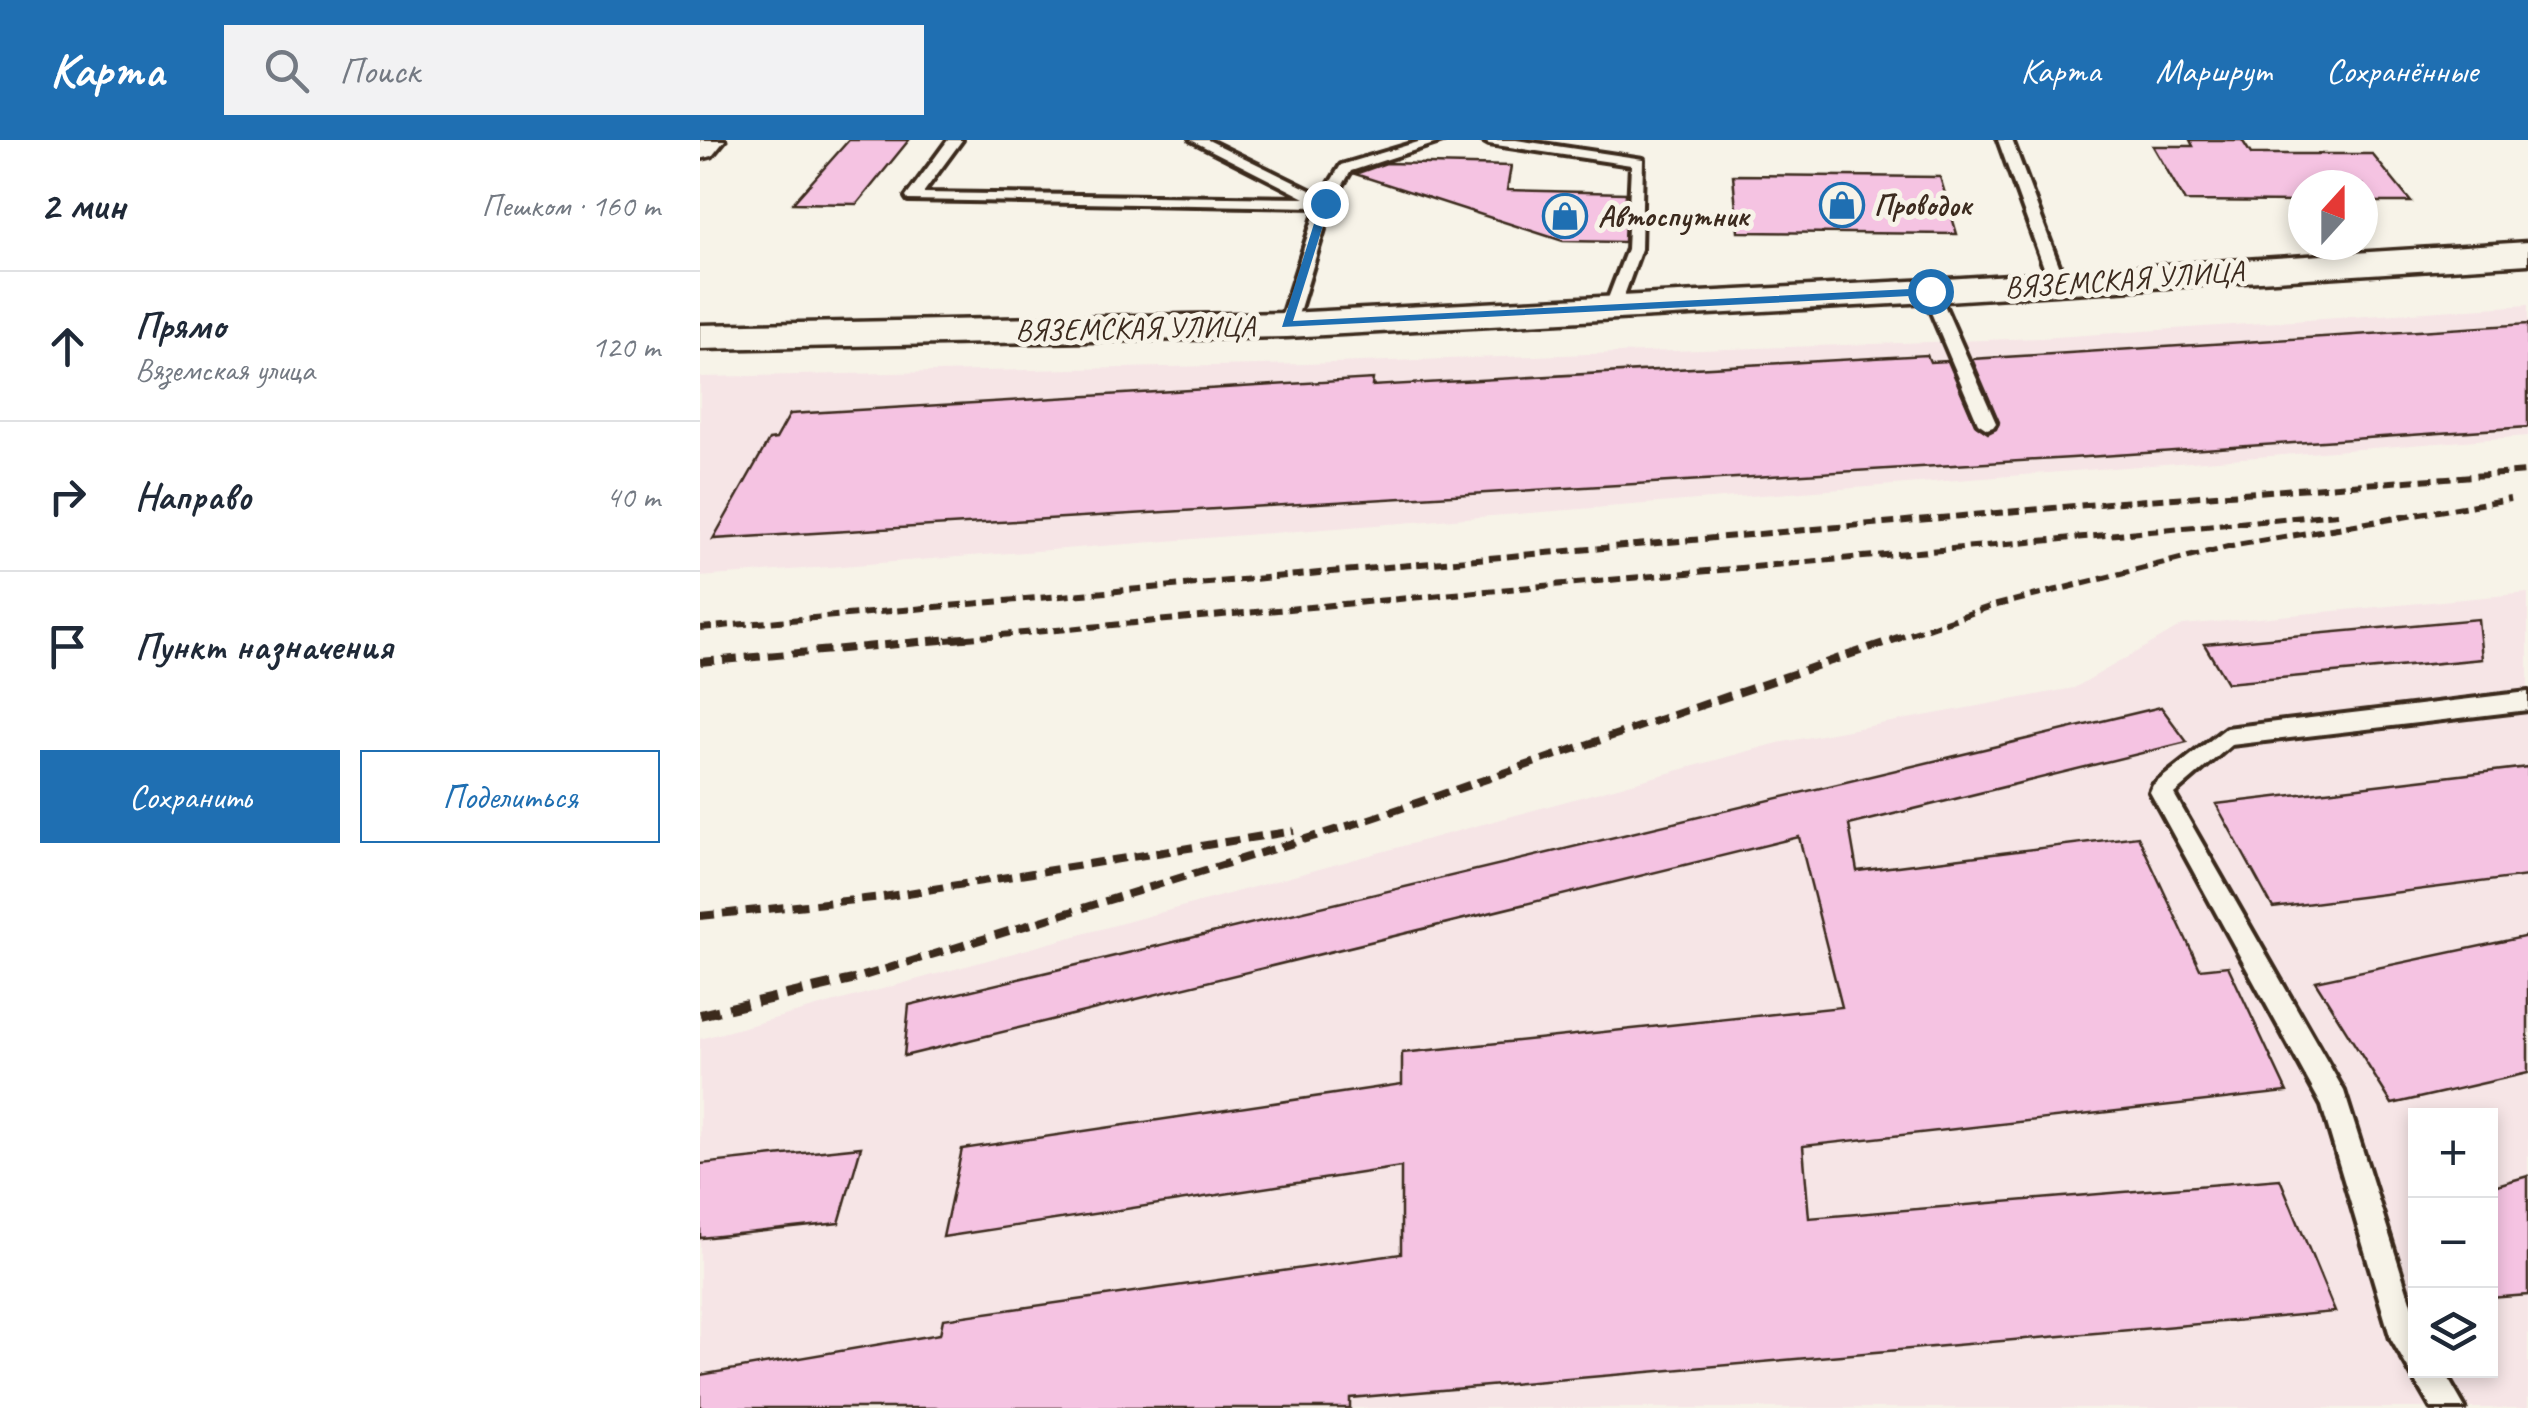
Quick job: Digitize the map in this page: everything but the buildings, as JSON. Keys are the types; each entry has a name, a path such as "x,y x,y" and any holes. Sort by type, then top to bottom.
{"street":[{"path":"700,149 709,140"},
{"name":"ВЯЗЕМСКАЯ УЛИЦА","path":"700,337 1286,325 2058,284 2528,253"}],"lane":[{"path":"954,140 912,197 1325,203"},
{"path":"1198,140 1325,203"},
{"path":"1219,150 1236,140"},
{"path":"1286,325 1325,203 1346,168 1439,140"},
{"path":"1489,140 1638,162 1634,249 1612,309"},
{"path":"2006,140 2058,284"},
{"path":"1930,291 1988,423"},
{"path":"2408,1342 2334,1101 2160,792 2226,737 2528,701"},
{"path":"2430,1378 2449,1408"}],"shaded area":[{"path":"2528,305 2528,436 700,577 700,377 1305,364 2041,338"},
{"path":"2528,593 2528,1408 700,1408 700,1039 1778,743 2074,688 2183,625"}],"railway":[{"path":"700,628 2120,502 2528,472"},
{"path":"1893,640 1989,607 2236,545 2510,499"},
{"path":"946,640 2338,514"},
{"path":"700,662 974,637"},
{"path":"847,981 1367,820 1901,637"},
{"path":"700,916 883,897 1294,831"},
{"path":"847,981 852,980"},
{"path":"700,1015 847,981"},
{"path":"841,983 847,981"}],"place":[{"name":"Проводок","path":"1842,205"},
{"name":"Автоспутник","path":"1565,216"}],"route":[{"path":"1325,203 1286,325 1930,291"}]}
